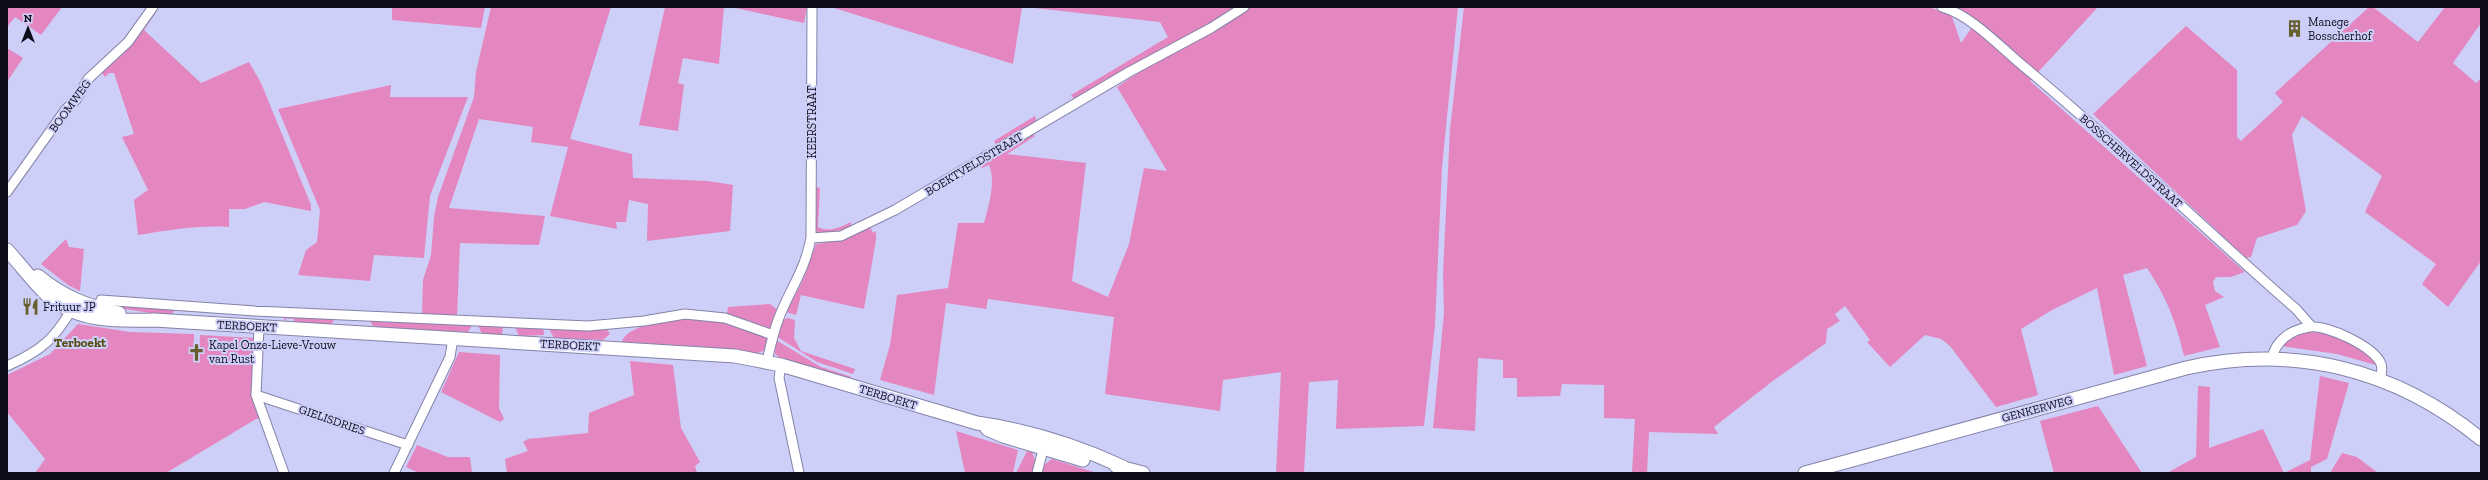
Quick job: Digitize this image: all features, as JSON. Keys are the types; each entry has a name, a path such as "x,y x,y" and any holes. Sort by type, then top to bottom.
{"main road":[{"name":"TERBOEKT","path":"7,250 48,296 74,306 124,321 154,320 704,353 768,361 977,423 1003,436 1044,444 1098,464 1123,467 1143,473"},
{"name":"GENKERWEG","path":"1805,473 2186,368 2218,361 2272,358 2333,366 2380,380 2438,408 2481,440"}],"street":[{"name":"BOOMWEG","path":"7,192 66,109 76,100 88,79 128,42 144,15 153,7"},
{"name":"KEERSTRAAT","path":"811,238 812,7"},
{"name":"BOEKTVELDSTRAAT","path":"811,238 841,236 895,210 1129,72 1211,28 1244,7"},
{"name":"BOSSCHERVELDSTRAAT","path":"1942,7 1952,10 1985,33 2060,96 2296,309 2311,326"},
{"path":"768,361 773,335 783,309 806,264 811,238"},
{"name":"TERBOEKT","path":"97,313 101,300 209,309 588,326 644,321 685,314 725,318 773,335"},
{"path":"7,366 35,352 48,343 63,326 74,306"},
{"path":"259,326 256,395 284,473"},
{"path":"2272,358 2278,342 2294,331 2311,326 2349,336 2375,354 2382,367 2380,380"},
{"path":"394,473 450,357 453,338"},
{"path":"781,364 779,378 799,473"},
{"name":"GIELISDRIES","path":"256,395 408,446"},
{"path":"1037,473 1044,444"}],"shaded area":[{"path":"7,7 62,7 41,35 15,17 7,27"},
{"path":"392,7 485,7 481,28 392,20"},
{"path":"491,7 611,7 570,139 632,154 633,178 708,181 733,185 730,231 647,241 648,204 629,200 626,222 616,222 617,229 550,216 568,147 531,142 533,127 479,119 449,208 545,216 539,245 460,243 457,316 422,314 423,280 431,255 434,217 438,197 474,97 476,72"},
{"path":"665,7 724,7 719,64 683,58 678,83 684,85 678,131 639,125"},
{"path":"731,7 807,7 804,23"},
{"path":"831,7 1022,7 1013,64"},
{"path":"1026,7 1237,7 1215,22 1075,100 1071,95 1168,37 1160,22"},
{"path":"1250,7 1458,7 1442,167 1435,325 1424,426 1336,429 1338,380 1309,382 1304,473 1276,473 1281,372 1223,380 1220,411 1105,394 1114,317 988,299 986,309 946,303 934,395 880,380 890,345 897,295 948,288 958,223 984,223 986,216 990,201 992,178 989,165 982,168 981,165 1033,134 1035,136 1007,154 1086,163 1072,281 1108,297 1129,244 1144,168 1167,171 1117,87 1148,66"},
{"path":"1464,7 1928,7 1951,14 1961,43 1977,20 1953,7 2098,7 2030,81 2245,272 2231,277 2216,277 2213,282 2215,291 2224,297 2205,305 2220,347 2184,356 2178,332 2170,310 2147,268 2123,275 2147,366 2114,375 2097,288 2052,310 2021,329 2038,395 1996,407 1950,346 1941,339 1925,335 1890,367 1867,342 1870,340 1845,306 1835,314 1840,321 1827,329 1826,343 1774,380 1714,427 1718,434 1649,432 1647,473 1632,473 1635,419 1604,418 1604,385 1562,384 1560,396 1517,397 1517,378 1503,378 1503,360 1478,358 1475,431 1433,428 1444,313 1443,273 1450,129"},
{"path":"2369,7 2373,7 2418,42 2445,7 2481,7 2481,23 2453,63 2476,83 2481,78 2481,261 2448,307 2422,284 2436,264 2365,212 2382,176 2302,116 2292,135 2306,211 2297,225 2257,238 2251,257 2246,258 2093,114 2186,26 2237,70 2237,137 2241,141 2283,102 2275,93"},
{"path":"154,13 155,14 144,30 201,83 249,62 261,83 311,205 311,211 264,202 245,209 229,209 229,227 195,227 138,235 134,200 148,190 122,137 134,134 114,73 109,73 105,77 101,72 124,52"},
{"path":"7,48 23,58 7,82"},
{"path":"391,85 390,97 468,97 430,196 424,258 374,255 370,281 298,275 306,250 317,242 320,210 278,109"},
{"path":"1035,116 1037,123 997,147 994,141"},
{"path":"815,187 820,188 818,227 822,229 831,229 851,222 851,228 820,235 814,228"},
{"path":"870,227 873,233 876,231 876,240 864,309 801,295 796,315 786,312 803,280 816,244 840,240"},
{"path":"66,239 69,247 84,249 80,291 68,285 41,264"},
{"path":"770,304 779,311 772,330 730,318 727,313 728,307"},
{"path":"112,307 176,309 170,316"},
{"path":"283,316 335,318 331,325 294,323 294,319 286,318 286,322"},
{"path":"670,318 712,318 764,335 768,339 765,350 755,354 706,347 622,342 624,337 635,329 650,323"},
{"path":"788,318 795,320 794,338 801,351 855,369 853,374 817,362 779,338 777,336 782,320"},
{"path":"370,320 472,325 468,332 380,328 372,325"},
{"path":"78,324 130,332 194,334 194,357 199,357 200,335 255,338 254,399 260,419 256,419 166,473 35,473 45,459 7,412 7,375 50,354"},
{"path":"478,325 503,326 502,335 482,334"},
{"path":"515,327 543,327 544,335 519,336"},
{"path":"606,328 610,334 603,340 554,338 549,329"},
{"path":"2312,332 2330,335 2357,345 2371,357 2376,365 2337,354 2281,346 2292,338"},
{"path":"776,340 821,367 852,377 847,378 783,360 775,354"},
{"path":"459,352 500,355 499,408 504,419 500,422 441,392"},
{"path":"630,361 673,365 681,428 700,462 695,466 697,473 507,473 505,459 528,451 523,442 528,439 588,433 589,413 634,395"},
{"path":"2320,376 2349,383 2327,459 2311,467 2311,473 2284,473 2310,460"},
{"path":"2198,386 2210,387 2209,448 2263,429 2284,473 2167,473 2196,457"},
{"path":"2098,406 2142,473 2054,473 2040,421"},
{"path":"956,431 1018,450 1013,473 965,473"},
{"path":"417,445 448,457 470,457 472,473 419,473 406,467"},
{"path":"1027,451 1032,452 1035,460 1032,473 1016,473"},
{"path":"2342,453 2357,457 2378,473 2330,473"},
{"path":"1052,459 1097,473 1041,473 1044,465"}],"place":[{"name":"Manege Bosscherhof","path":"2295,29"},
{"name":"Frituur JP","path":"30,307"},
{"name":"Kapel Onze-Lieve-Vrouw van Rust","path":"196,352"}],"district":[{"name":"Terboekt","path":"80,342"}]}
